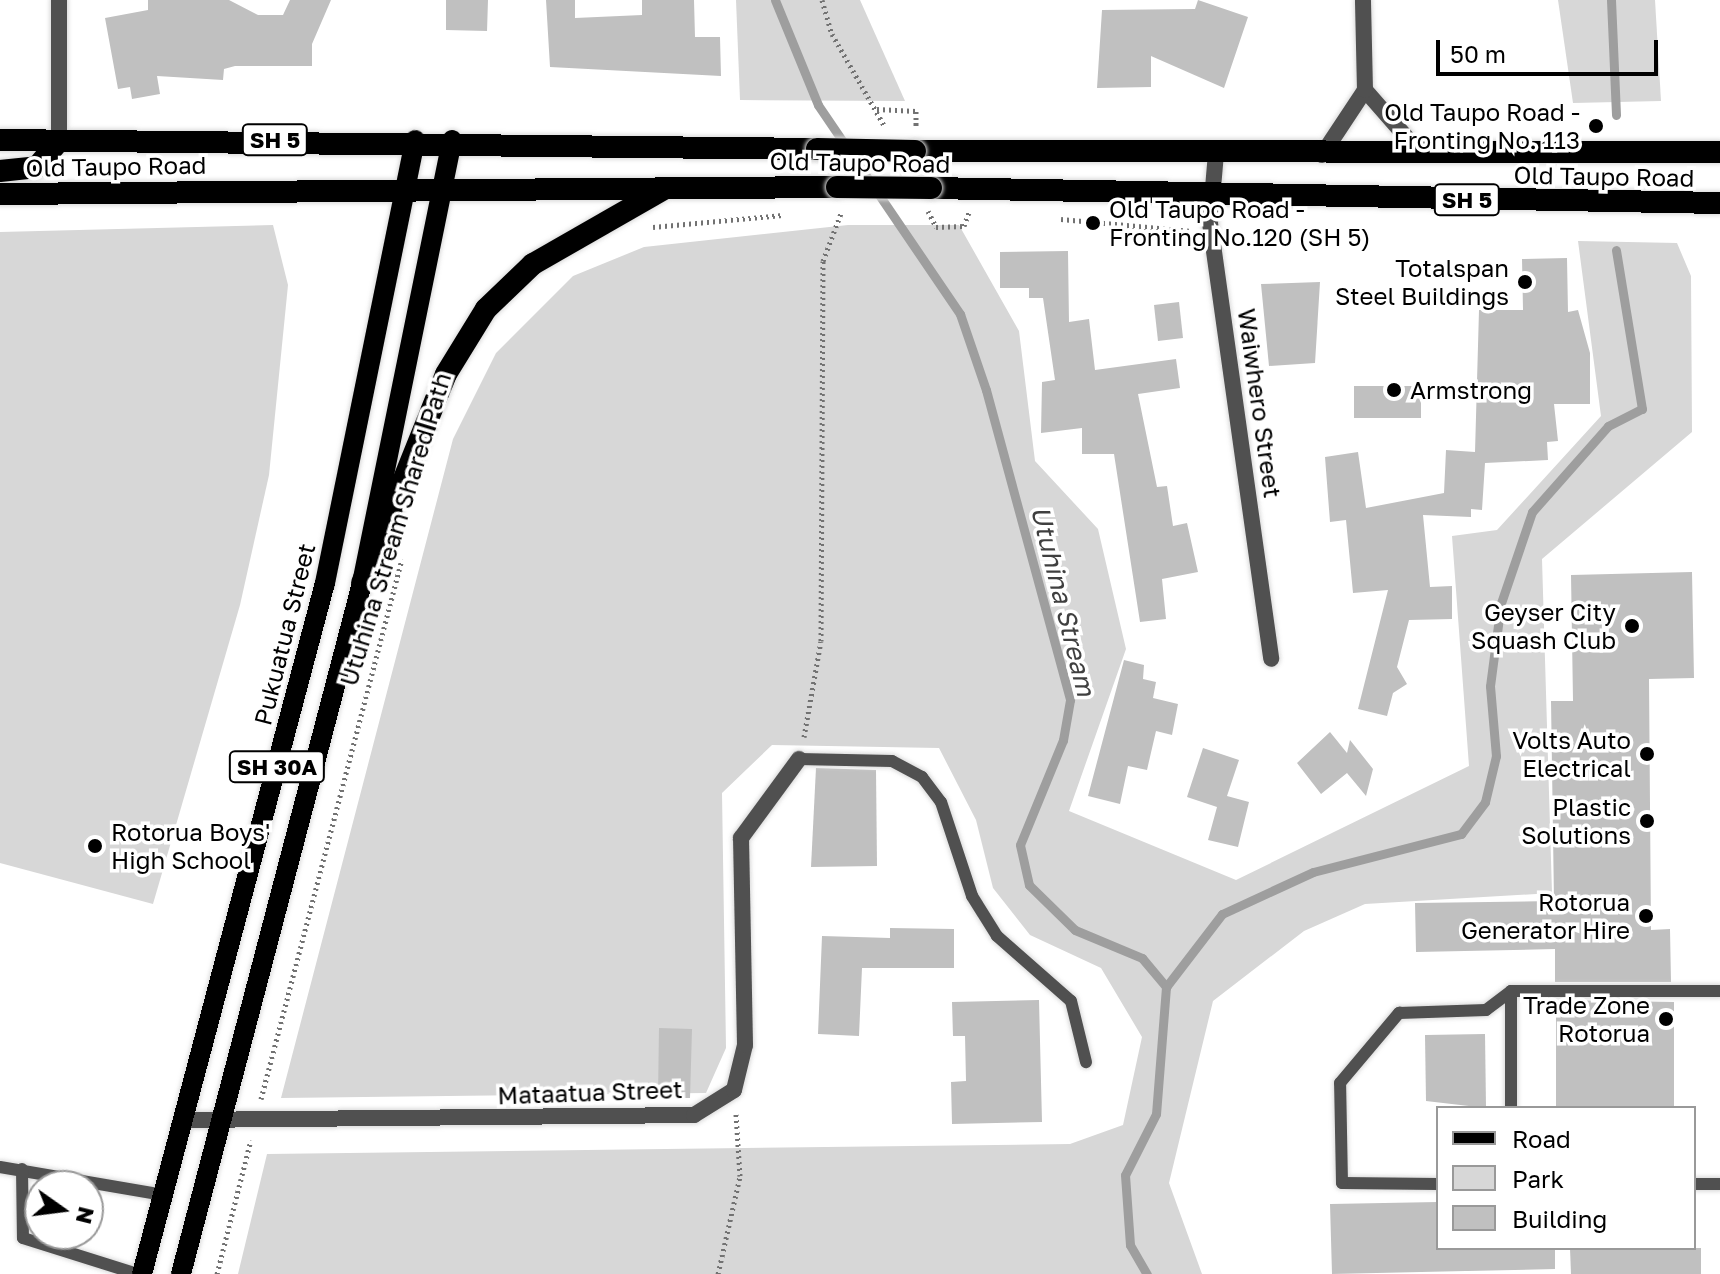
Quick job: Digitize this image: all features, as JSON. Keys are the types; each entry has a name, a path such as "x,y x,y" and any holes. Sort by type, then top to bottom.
{"highway":[{"name":"Old Taupo Road","path":"0,140 452,140 817,149 916,143 1322,155 1720,152"},
{"name":"Old Taupo Road","path":"0,171 37,167 59,141"},
{"name":"Old Taupo Road","path":"0,194 669,187 837,200 931,188 1213,197 1720,203"},
{"path":"362,583 446,374 486,309 533,264 669,187"}],"main road":[{"name":"Pukuatua Street","path":"140,1274 185,1120 325,583 415,140"},
{"name":"SH 30A","path":"181,1274 362,583 452,140"}],"street":[{"path":"59,0 59,141"},
{"path":"1322,155 1365,90 1363,0"},
{"path":"1365,90 1422,155"},
{"name":"Waiwhero Street","path":"1216,153 1210,223 1271,659"},
{"path":"734,1090 745,1045 741,838 799,759"},
{"name":"Mataatua Street","path":"185,1120 222,1123 694,1115 734,1090"}],"lane":[{"path":"799,759 892,761 922,777 941,802 972,896 997,936 1071,1001 1086,1062"},
{"path":"1436,1184 1342,1183 1340,1083 1399,1013 1486,1010 1511,991 1720,991"},
{"path":"1511,991 1511,1106"},
{"path":"0,1167 164,1195"},
{"path":"22,1169 23,1238 140,1274"},
{"path":"1696,1184 1720,1184"}],"path":[{"path":"877,109 916,111 916,143"},
{"path":"799,759 819,679 823,261 837,200"},
{"path":"970,209 981,212"},
{"path":"636,230 794,212"},
{"path":"1051,218 1193,231"},
{"name":"Utuhina Stream Shared Path","path":"265,1081 404,552"},
{"path":"718,1274 740,1176 734,1090"},
{"path":"217,1274 247,1154"}],"green space":[{"path":"736,0 860,0 905,101 740,100"},
{"path":"1558,0 1655,0 1661,101 1573,103"},
{"name":"Rotorua Boys' High School","path":"273,225 288,285 269,475 240,605 153,904 0,863 0,232"},
{"path":"848,225 959,225 1019,331 1035,461 1098,529 1126,649 1069,811 1236,880 1469,766 1452,536 1497,530 1601,416 1578,241 1677,243 1691,276 1692,432 1542,559 1552,893 1365,904 1304,931 1213,1001 1169,1183 1202,1274 238,1274 267,1154 1070,1144 1123,1125 1142,1037 1101,968 1030,935 993,888 976,820 939,748 772,745 722,793 726,1048 706,1093 281,1098 453,439 496,353 573,276 644,247"}],"building":[{"path":"148,0 229,0 258,15 283,15 290,0 331,0 312,44 312,66 235,66 224,69 223,80 157,76 160,94 132,99 130,87 118,89 105,18 148,10"},
{"path":"446,0 488,0 487,31 446,30"},
{"path":"546,0 575,0 575,18 642,15 642,0 694,0 695,37 720,37 721,76 550,67"},
{"path":"1198,0 1248,17 1224,88 1151,56 1151,87 1097,88 1102,10 1195,9"},
{"path":"1068,251 1069,322 1089,319 1095,370 1176,359 1180,388 1138,394 1157,487 1167,486 1173,526 1187,523 1198,572 1162,579 1166,619 1140,622 1114,454 1082,454 1082,428 1041,433 1042,382 1055,380 1043,298 1029,298 1029,288 1000,288 1000,252"},
{"path":"1567,258 1568,312 1578,310 1590,353 1590,404 1554,404 1558,441 1547,442 1548,460 1485,463 1482,510 1471,509 1471,517 1423,515 1430,587 1452,586 1452,619 1409,620 1397,667 1407,684 1393,693 1387,716 1358,709 1388,590 1353,593 1346,520 1330,522 1325,457 1358,452 1366,508 1444,493 1446,450 1475,452 1479,310 1523,310 1522,259"},
{"path":"1320,282 1315,363 1269,366 1261,284"},
{"path":"1179,302 1183,338 1158,341 1154,305"},
{"path":"1354,386 1421,386 1421,418 1354,418"},
{"path":"1692,572 1694,678 1649,679 1651,930 1670,929 1671,982 1555,982 1555,949 1416,952 1415,903 1554,901 1551,701 1573,701 1571,575"},
{"path":"1124,660 1144,665 1143,679 1156,682 1153,698 1178,704 1172,735 1156,731 1147,770 1128,766 1120,804 1088,796"},
{"path":"1330,732 1347,753 1350,740 1373,769 1366,796 1347,773 1321,794 1297,763"},
{"path":"1203,748 1239,760 1227,796 1249,802 1238,847 1208,840 1217,807 1187,797"},
{"path":"816,768 876,770 877,866 811,867"},
{"path":"890,928 954,929 954,968 862,968 859,1036 818,1034 822,936 890,938"},
{"path":"1039,1000 1042,1122 952,1124 951,1082 966,1081 965,1036 953,1036 952,1002"},
{"path":"1556,1000 1674,1002 1674,1106 1556,1106"},
{"path":"659,1028 692,1029 690,1098 658,1098"},
{"path":"1485,1034 1486,1106 1426,1101 1425,1035"},
{"path":"1436,1202 1436,1250 1555,1250 1555,1269 1332,1274 1330,1204"},
{"path":"1701,1248 1701,1274 1571,1274 1570,1250"}],"waterway":[{"name":"Utuhina Stream","path":"775,0 818,105 960,314 986,390 1070,700 1063,740 1020,845 1029,885 1075,930 1142,958 1166,987 1156,1114 1125,1175 1130,1245 1147,1274"},
{"path":"1611,0 1616,115"},
{"path":"1166,987 1222,914 1313,872 1461,834 1485,802 1496,756 1490,686 1501,603 1532,512 1608,426 1642,409 1616,250"}],"place":[{"name":"Old Taupo Road - Fronting No. 113","path":"1596,126"},
{"name":"Old Taupo Road - Fronting No.120 (SH 5)","path":"1093,223"},
{"name":"Totalspan Steel Buildings","path":"1525,282"},
{"name":"Armstrong","path":"1394,390"},
{"name":"Geyser City Squash Club","path":"1632,626"},
{"name":"Volts Auto Electrical","path":"1647,754"},
{"name":"Plastic Solutions","path":"1647,821"},
{"name":"Rotorua Boys' High School","path":"95,846"},
{"name":"Rotorua Generator Hire","path":"1646,916"},
{"name":"Trade Zone Rotorua","path":"1666,1019"}]}
